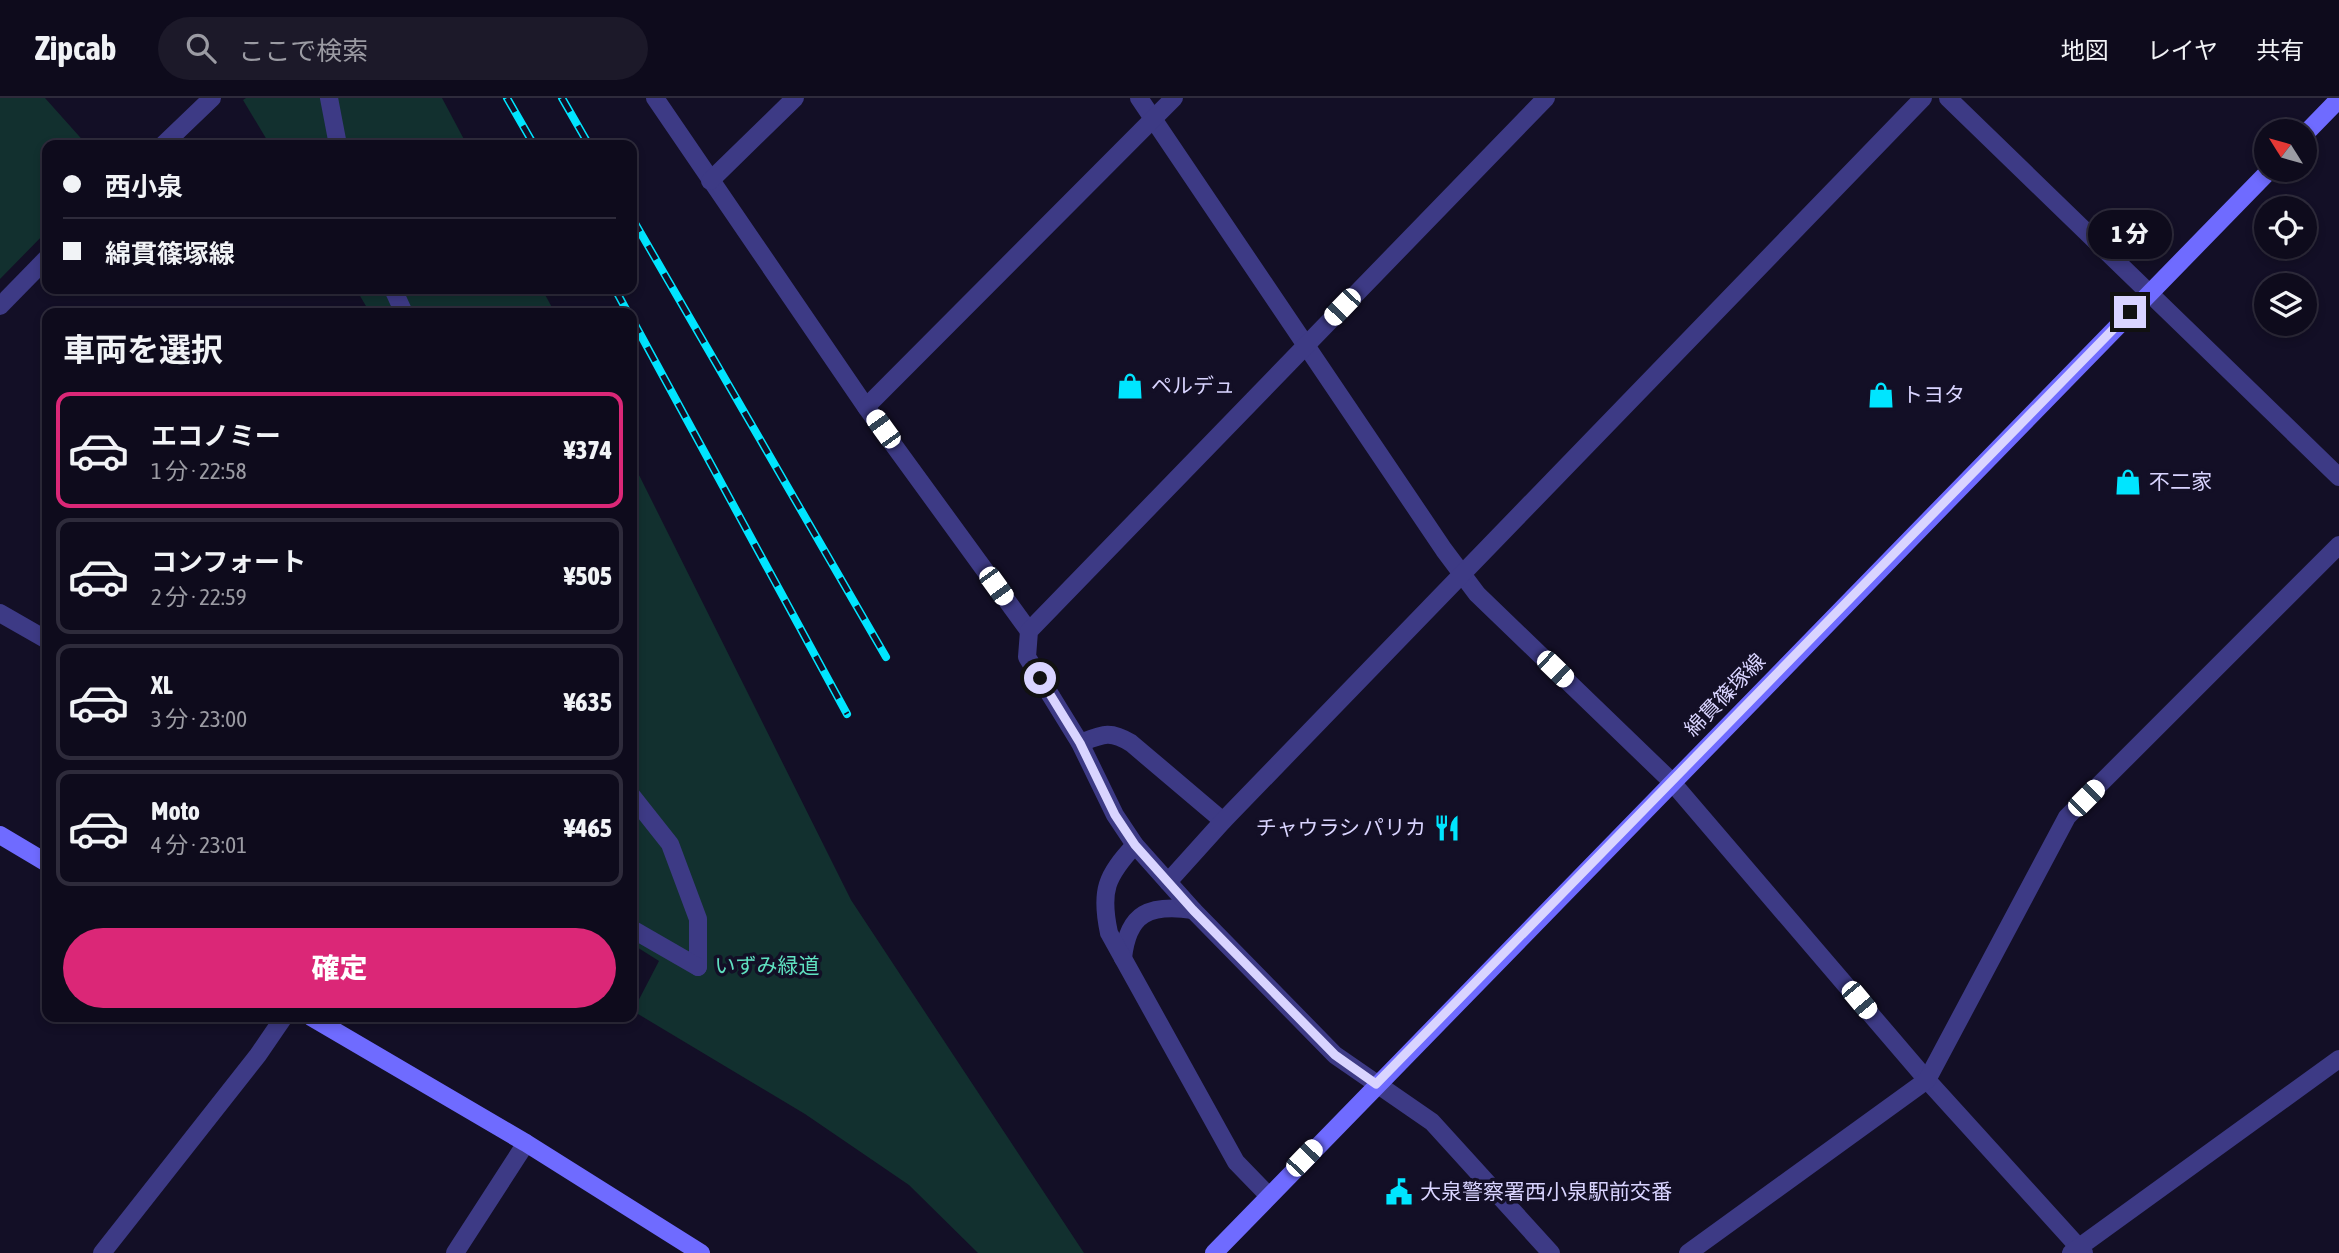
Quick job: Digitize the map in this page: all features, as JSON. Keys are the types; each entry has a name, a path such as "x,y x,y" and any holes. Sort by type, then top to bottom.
{"main road":[{"path":"2317,122 2339,99"},
{"name":"綿貫篠塚線","path":"1214,1253 1671,781 2258,182"},
{"path":"0,835 42,860"},
{"path":"320,1022 526,1143 701,1253"}],"street":[{"path":"168,140 212,98"},
{"path":"329,98 337,140"},
{"path":"655,98 866,407 1029,631"},
{"path":"710,181 795,98"},
{"path":"1139,98 1477,594 1671,781 1927,1080 2078,1251 2339,1059"},
{"path":"866,407 1174,98"},
{"path":"1546,98 1029,631 1027,657 1080,743 1115,815 1135,845 1168,883 1335,1055 1432,1122 1551,1253"},
{"path":"1168,883 1223,821 1923,98"},
{"path":"1948,98 2339,477"},
{"path":"0,306 42,263"},
{"path":"1688,1253 1927,1080 2067,817 2339,545"},
{"path":"0,613 42,637"},
{"path":"1080,743 1100,735 1116,734 1131,743 1223,821"},
{"path":"637,802 670,844 698,919 698,967 637,932"},
{"path":"1135,845 1110,879 1102,901 1109,933 1236,1162 1268,1195"},
{"path":"1122,958 1125,935 1142,915 1171,907 1193,910"},
{"path":"103,1253 281,1022"},
{"path":"455,1253 526,1143"}],"green space":[{"path":"0,98 45,98 83,140 42,140 42,236 0,279"},
{"path":"442,98 464,140 267,140 243,100"},
{"path":"359,294 545,294 552,308 367,308"},
{"name":"いずみ緑道","path":"637,471 851,900 1084,1253 978,1253 909,1185 805,1114 637,1013 637,1003 659,961 637,947"}],"railway":[{"path":"507,98 531,140"},
{"path":"562,98 586,140"},
{"path":"637,227 886,657"},
{"path":"618,294 625,308"},
{"path":"637,328 847,714"}],"place":[{"name":"ペルデュ","path":"1130,386"},
{"name":"トヨタ","path":"1881,395"},
{"name":"不二家","path":"2128,482"},
{"name":"チャウラシ パリカ","path":"1447,828"},
{"name":"大泉警察署西小泉駅前交番","path":"1399,1192"}],"route":[{"path":"1040,678 1080,743 1115,815 1135,845 1193,910 1335,1055 1376,1084 2130,312"}]}
